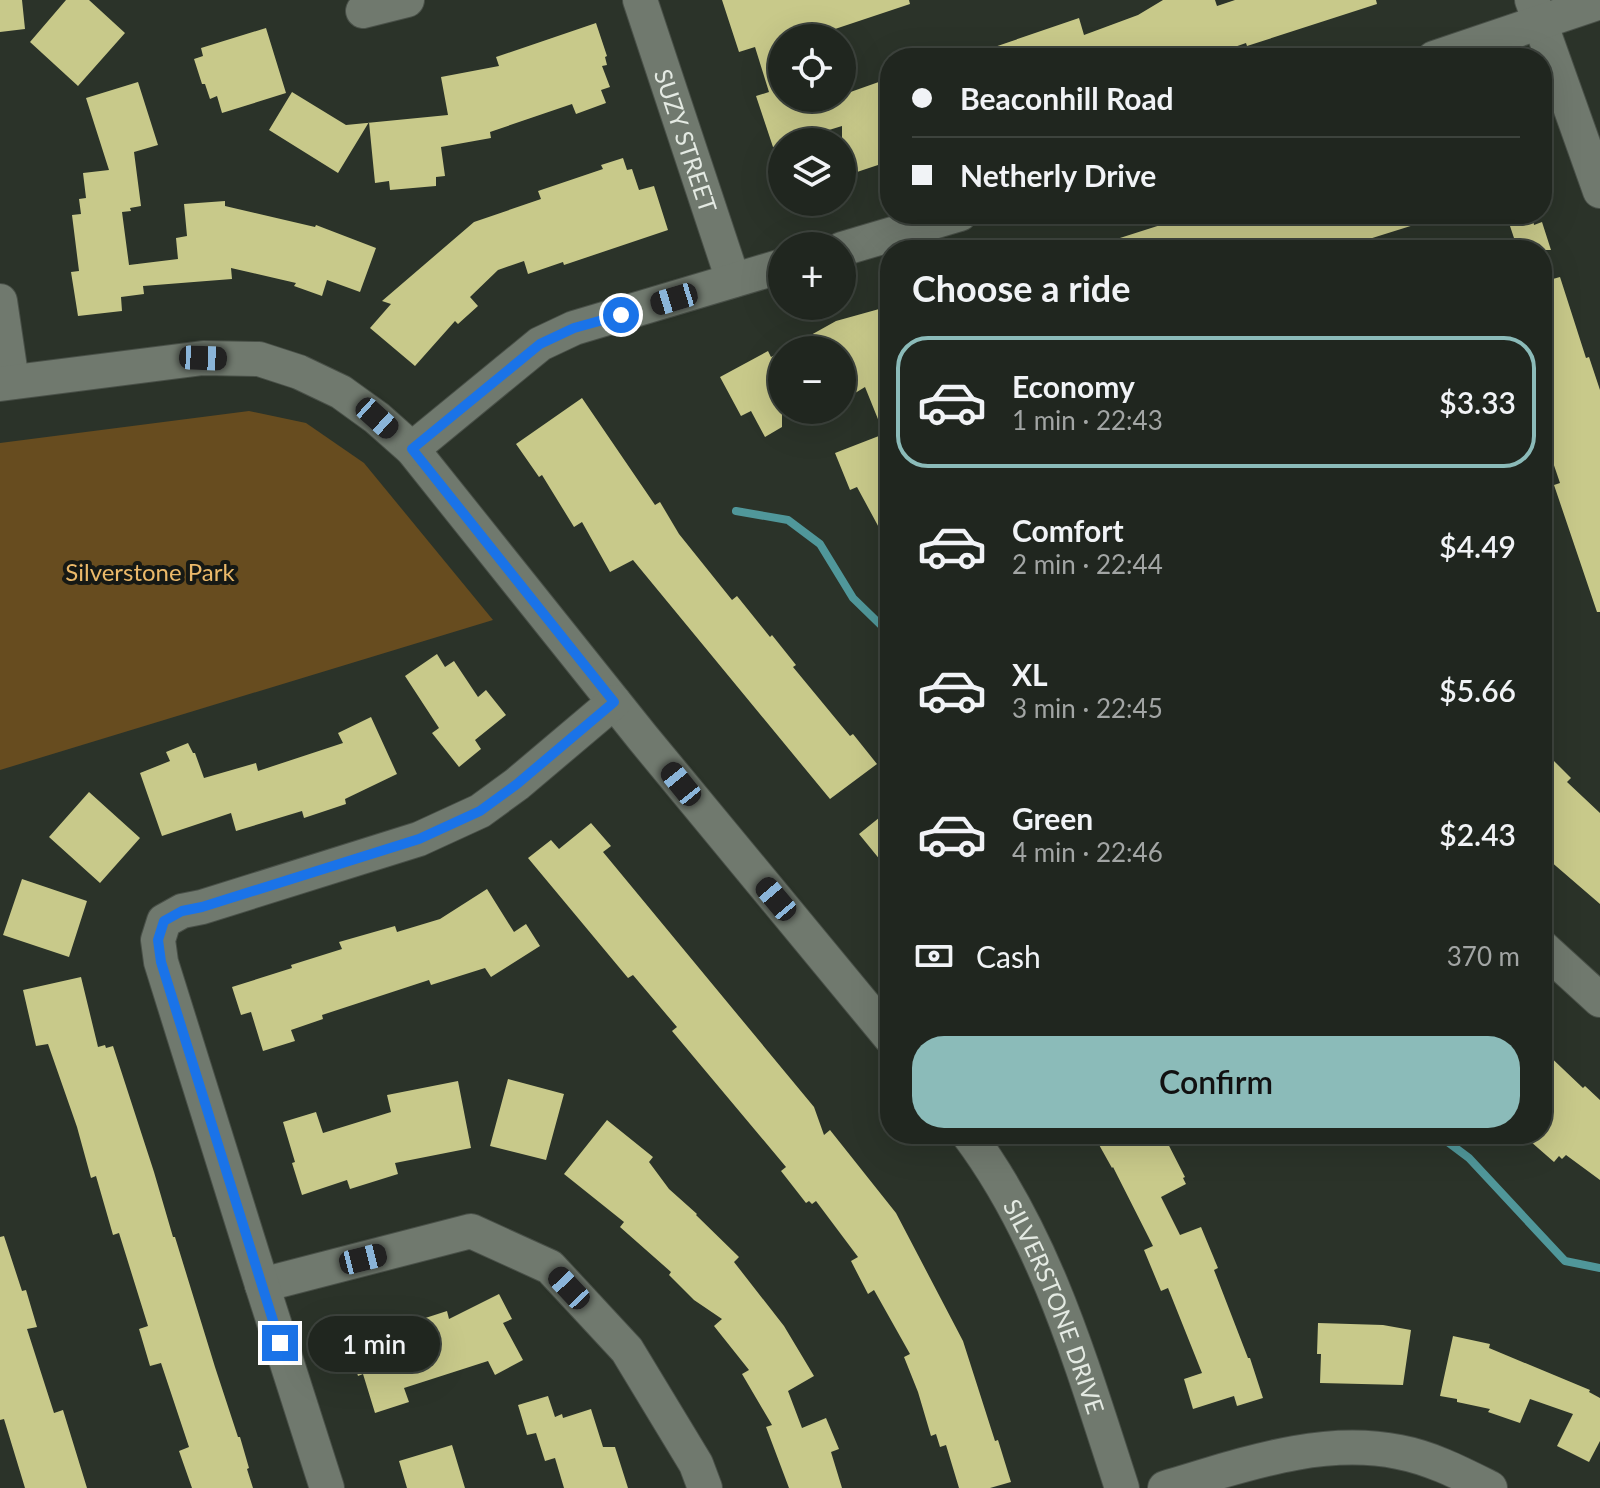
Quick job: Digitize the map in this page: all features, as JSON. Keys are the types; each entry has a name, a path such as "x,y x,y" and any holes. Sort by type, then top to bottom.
{"street":[{"path":"363,11 407,0"},
{"name":"SUZY STREET","path":"640,0 733,280"},
{"path":"1456,48 1536,12 1600,2"},
{"path":"1536,12 1549,48"},
{"path":"1552,57 1600,191"},
{"path":"917,240 943,224"},
{"path":"856,247 880,244"},
{"path":"412,449 540,344 574,328 768,270"},
{"path":"0,301 6,383 203,358 259,359 299,372 341,392 377,418 412,449 614,702 880,1025"},
{"path":"327,1488 161,962 158,940 164,921 182,911 419,839 480,811 517,784 614,702"},
{"path":"1552,956 1600,1000"},
{"name":"SILVERSTONE DRIVE","path":"975,1144 1024,1225 1061,1307 1122,1488"},
{"path":"262,1285 471,1231 550,1267 627,1350 696,1464 705,1488"},
{"path":"1165,1488 1280,1455 1342,1447 1398,1452 1445,1465 1490,1488"}],"green space":[{"name":"Silverstone Park","path":"249,411 306,423 364,463 493,620 0,770 0,443"}],"building":[{"path":"0,0 22,0 25,29 0,32"},
{"path":"66,0 89,0 125,33 78,86 30,42"},
{"path":"722,0 909,0 910,4 850,24 768,24 768,89 755,47 739,52"},
{"path":"1163,0 1215,0 1217,6 1235,0 1376,0 1377,4 1247,46 1246,43 1232,48 992,48 1079,18 1084,35 1138,15"},
{"path":"596,23 607,56 607,65 602,66 610,87 601,90 606,103 576,114 572,104 490,132 491,138 441,147 445,176 436,177 436,186 390,190 389,181 375,183 369,123 448,115 441,77 499,66 496,57"},
{"path":"266,28 286,93 222,113 217,96 210,99 205,84 202,84 194,59 203,56 201,48"},
{"path":"138,82 158,145 134,152 141,206 122,212 129,265 178,259 176,238 187,236 184,204 225,201 225,206 316,225 376,248 360,292 327,280 322,296 294,286 296,283 231,268 232,279 143,286 144,294 121,297 122,311 78,316 71,272 79,271 72,215 81,214 79,199 86,198 83,173 109,170 86,98"},
{"path":"880,82 880,164 856,172 856,128 768,128 768,132 756,96 768,92 768,112 856,112 856,90"},
{"path":"292,92 346,125 369,123 338,173 269,130"},
{"path":"623,158 627,170 632,169 639,190 654,186 668,230 528,274 524,261 498,270 470,297 478,306 458,324 455,321 415,366 370,328 391,304 382,301 474,222 541,199 538,191 603,169 601,165"},
{"path":"1164,224 1417,224 1366,240 1114,240"},
{"path":"1509,224 1543,224 1548,240 1515,240"},
{"path":"1560,277 1586,358 1589,357 1600,390 1600,612 1597,612 1554,485 1560,483 1552,459 1552,279"},
{"path":"880,309 880,424 865,387 856,392 856,336 809,336 836,321 856,320 856,315"},
{"path":"768,351 768,424 782,424 782,427 765,437 751,411 741,416 720,377"},
{"path":"582,398 655,505 660,502 679,534 732,600 737,596 770,637 772,635 796,665 793,667 877,764 830,799 633,560 610,572 582,522 574,527 542,475 539,477 516,444"},
{"path":"880,436 880,530 857,487 850,490 835,453"},
{"path":"437,654 445,667 454,661 478,697 486,690 506,715 475,740 481,749 459,767 432,733 439,728 405,676"},
{"path":"371,717 397,774 345,799 346,804 304,818 302,811 236,831 231,813 162,836 140,773 170,761 166,752 188,743 204,778 256,763 258,771 343,743 338,733"},
{"path":"1552,759 1571,778 1567,782 1600,813 1600,904 1552,863"},
{"path":"89,792 140,838 100,883 49,837"},
{"path":"880,817 880,860 859,834"},
{"path":"591,823 611,846 603,852 814,1107 824,1135 830,1130 896,1213 963,1341 1011,1482 990,1488 959,1488 946,1445 940,1447 936,1434 931,1436 904,1357 910,1354 874,1290 868,1294 851,1261 858,1257 816,1201 806,1203 781,1171 786,1167 672,1031 677,1027 633,975 628,978 528,858 551,840 559,849"},
{"path":"22,879 87,901 69,957 3,935"},
{"path":"487,889 514,932 526,924 540,946 491,977 485,968 431,985 429,980 322,1015 323,1019 291,1030 295,1041 263,1051 251,1012 241,1015 232,987 342,949 339,942 395,926 397,932 440,919"},
{"path":"81,977 98,1047 113,1046 240,1437 253,1488 192,1488 179,1451 189,1447 161,1363 150,1366 139,1329 148,1326 119,1233 113,1235 96,1176 91,1178 48,1044 36,1046 23,990"},
{"path":"1552,1059 1600,1100 1600,1180 1566,1155 1562,1159 1559,1156 1554,1162 1533,1144 1552,1144"},
{"path":"508,1079 564,1094 546,1160 490,1146"},
{"path":"458,1081 471,1148 395,1163 398,1174 350,1189 347,1180 302,1195 283,1122 316,1112 323,1133 391,1112 387,1095"},
{"path":"607,1120 653,1157 649,1162 669,1189 739,1257 734,1262 784,1326 814,1376 788,1391 802,1428 826,1418 839,1449 831,1452 842,1488 789,1488 766,1427 772,1425 742,1374 749,1370 714,1326 722,1319 694,1300 669,1275 671,1272 620,1227 624,1222 564,1174"},
{"path":"1099,1144 1168,1144 1186,1184 1161,1197 1180,1235 1201,1227 1218,1268 1214,1270 1263,1398 1237,1406 1234,1396 1193,1409 1184,1379 1202,1373 1168,1288 1161,1291 1144,1250 1153,1246"},
{"path":"4,1236 37,1327 27,1329 54,1413 63,1410 87,1488 25,1488 4,1419 0,1420 0,1237"},
{"path":"499,1294 512,1319 503,1323 523,1360 495,1375 488,1361 404,1388 409,1402 375,1413 363,1374 358,1376 348,1343 447,1311 449,1319"},
{"path":"1318,1323 1383,1325 1411,1330 1403,1385 1320,1383"},
{"path":"1453,1336 1490,1344 1489,1348 1590,1390 1600,1398 1600,1441 1589,1462 1557,1446 1573,1414 1530,1399 1520,1423 1488,1412 1490,1409 1440,1396"},
{"path":"548,1396 555,1417 562,1414 563,1418 591,1409 603,1447 615,1447 628,1488 564,1488 555,1458 545,1461 536,1433 527,1435 518,1405"},
{"path":"452,1445 465,1488 407,1488 399,1461"}],"waterway":[{"path":"736,511 788,520 820,544 853,598 880,624"},
{"path":"1450,1144 1469,1158 1565,1261 1600,1268"}],"route":[{"path":"280,1343 161,962 158,940 164,921 182,911 419,839 480,811 517,784 614,702 412,449 540,344 574,328 621,315"}]}
